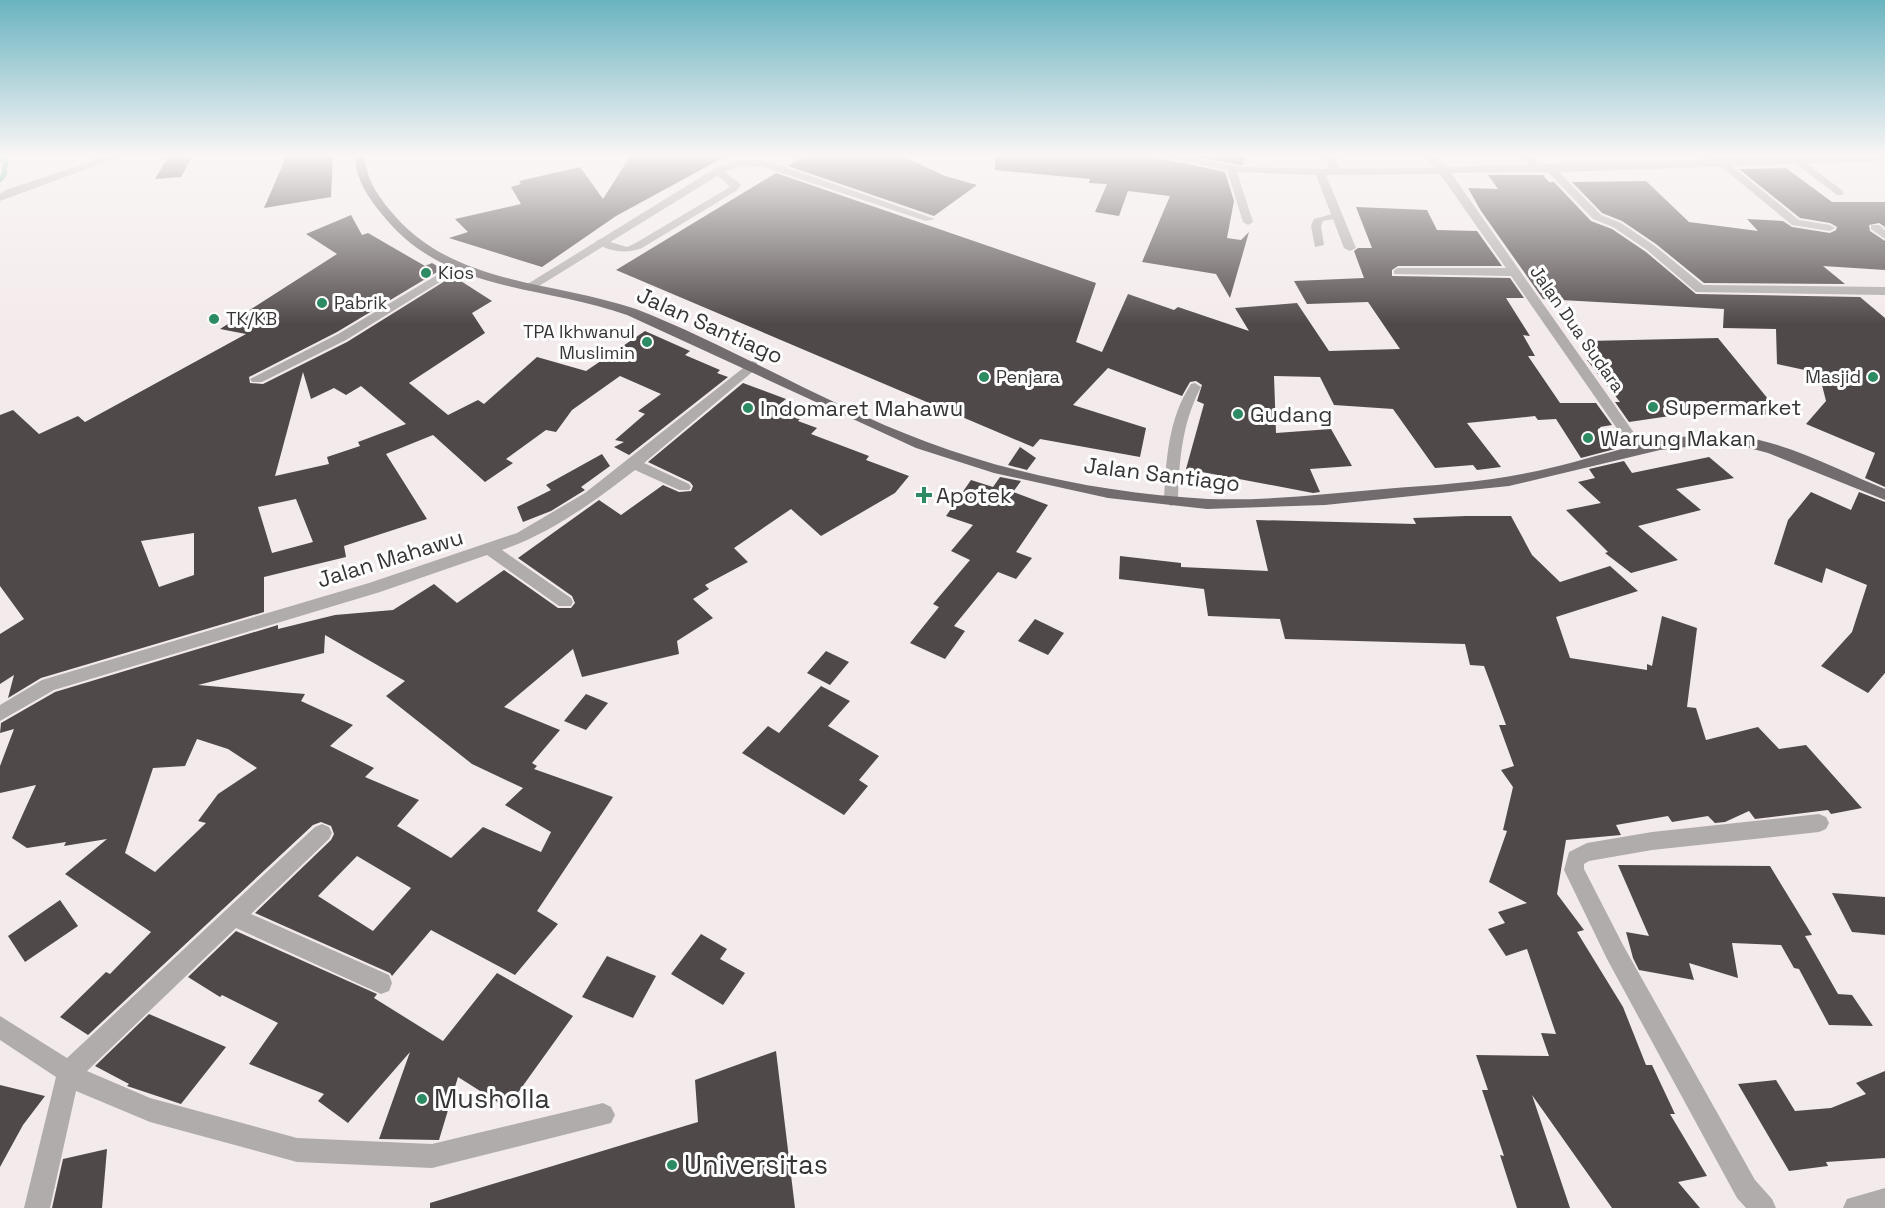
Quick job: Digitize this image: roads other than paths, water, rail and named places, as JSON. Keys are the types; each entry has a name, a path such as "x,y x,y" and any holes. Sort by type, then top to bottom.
{"highway":[{"name":"Jalan Santiago","path":"383,211 388,219 420,245 458,267 494,280 627,310 752,365 892,433 956,457 1026,476 1171,501 1250,506 1515,480 1568,470 1639,450 1705,441 1739,441 1768,448 1885,495"}],"street":[{"path":"527,288 651,211"},
{"path":"907,211 930,219"},
{"path":"1245,211 1248,222"},
{"path":"1334,211 1350,248"},
{"name":"Jalan Dua Sudara","path":"1473,211 1639,450"},
{"path":"1591,211 1597,217 1617,225 1651,248 1700,289 1752,292 1885,291"},
{"path":"1875,227 1885,236"},
{"path":"257,379 342,337 458,267"},
{"path":"1398,272 1516,272"},
{"name":"Jalan Mahawu","path":"0,714 48,684 374,588 491,550 522,537 563,514 634,465 752,365"},
{"path":"634,465 684,487"},
{"path":"491,550 565,602"},
{"path":"1763,1208 1746,1189 1620,961 1574,870 1573,861 1578,855 1587,852 1652,841 1819,823"},
{"path":"37,1208 69,1072 322,833"},
{"path":"234,917 381,983"},
{"path":"0,1027 87,1084 150,1110 297,1150 432,1156 603,1115"},
{"path":"1856,1208 1885,1201"}],"lane":[{"path":"600,242 627,250 638,246 696,211"},
{"path":"1782,211 1796,223 1830,228"},
{"path":"1319,245 1316,226 1319,219 1336,216"},
{"path":"1171,501 1176,440 1184,404 1195,387"}],"place":[{"name":"Kios","path":"426,273"},
{"name":"Pabrik","path":"322,303"},
{"name":"TK/KB","path":"214,319"},
{"name":"TPA Ikhwanul Muslimin","path":"647,342"},
{"name":"Penjara","path":"984,377"},
{"name":"Masjid","path":"1873,377"},
{"name":"Supermarket","path":"1653,407"},
{"name":"Indomaret Mahawu","path":"748,408"},
{"name":"Gudang","path":"1238,414"},
{"name":"Warung Makan","path":"1588,438"},
{"name":"Apotek","path":"924,495"},
{"name":"Musholla","path":"422,1099"},
{"name":"Universitas","path":"672,1165"}]}
